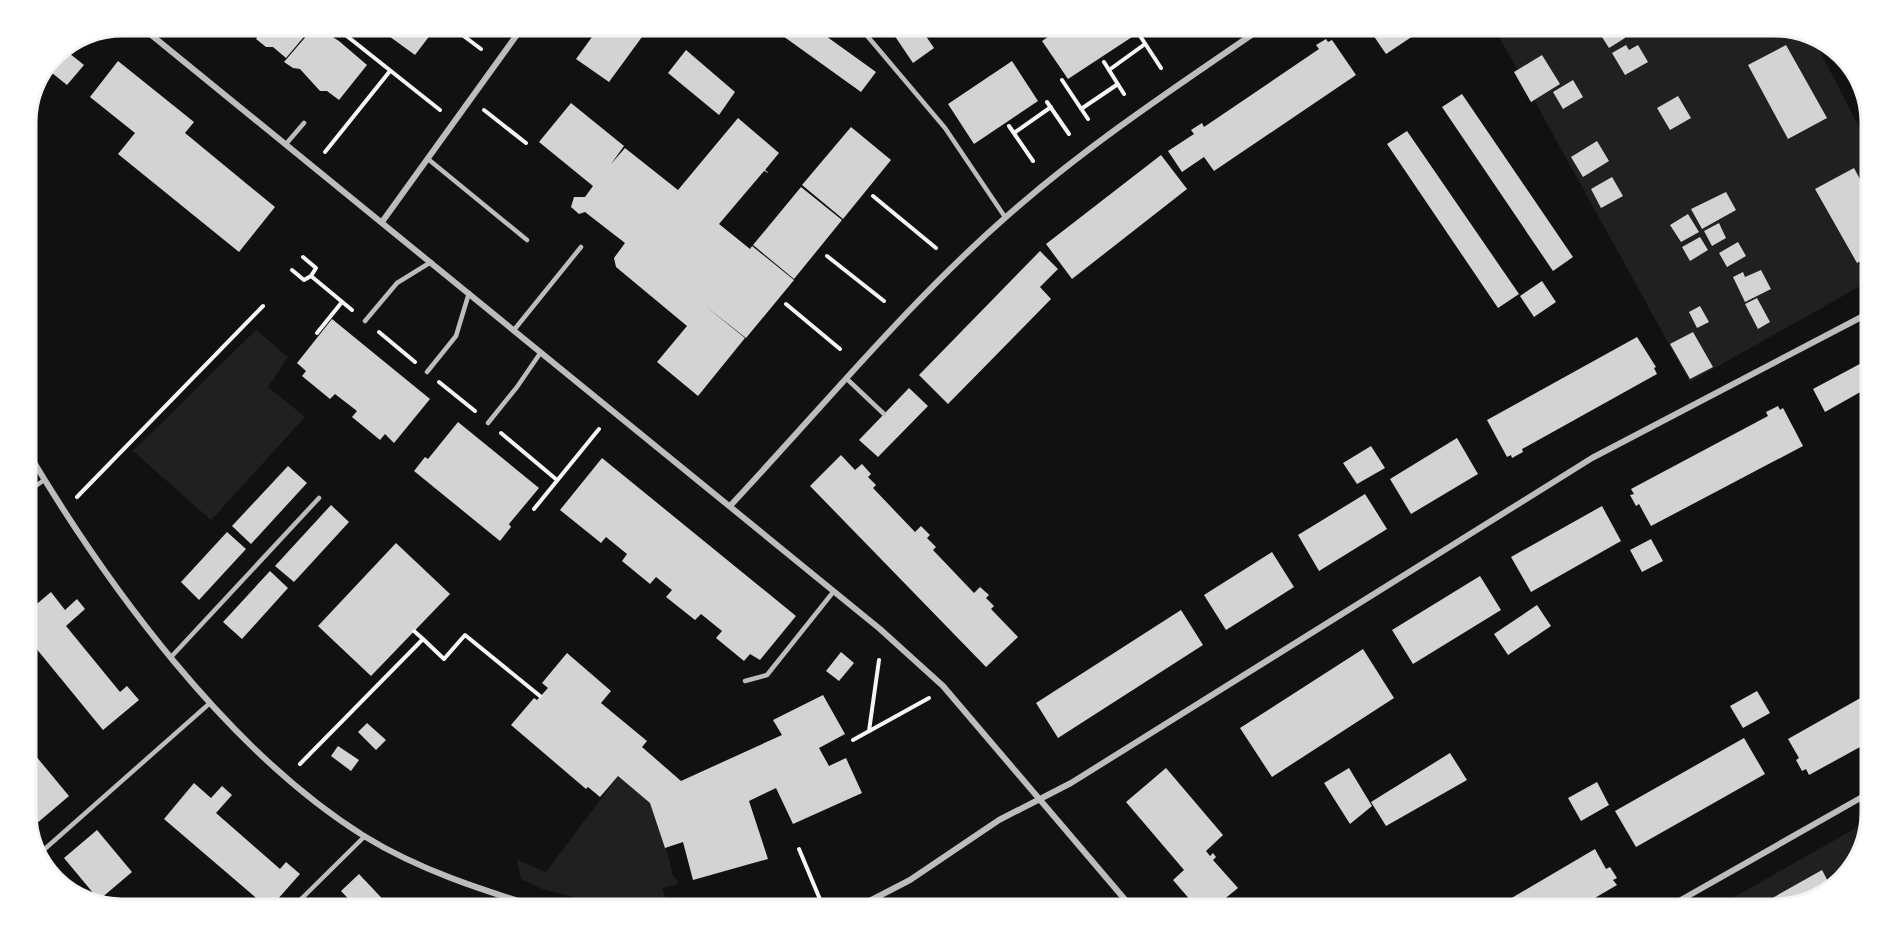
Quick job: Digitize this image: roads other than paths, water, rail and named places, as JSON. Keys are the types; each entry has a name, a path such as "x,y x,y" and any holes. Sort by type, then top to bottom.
{"street":[{"path":"151,36 834,591 943,686 1125,899"},
{"path":"382,222 517,36"},
{"path":"730,506 960,260 1005,217 1074,160 1252,36"},
{"path":"873,899 910,880 999,820 1071,783 1592,458 1861,317"},
{"path":"36,466 64,511 172,656 210,703 286,777 365,836 461,884 511,899"},
{"path":"1683,899 1861,798"}],"lane":[{"path":"867,36 945,128 1005,217"},
{"path":"286,144 304,123"},
{"path":"428,159 527,240"},
{"path":"514,330 581,247"},
{"path":"365,321 397,283 431,262"},
{"path":"427,372 456,336 469,293"},
{"path":"488,423 518,387 541,352"},
{"path":"847,379 884,414"},
{"path":"36,486 44,480"},
{"path":"172,656 319,498"},
{"path":"745,681 766,675 834,591"},
{"path":"44,849 210,703"},
{"path":"301,899 365,836"}]}
